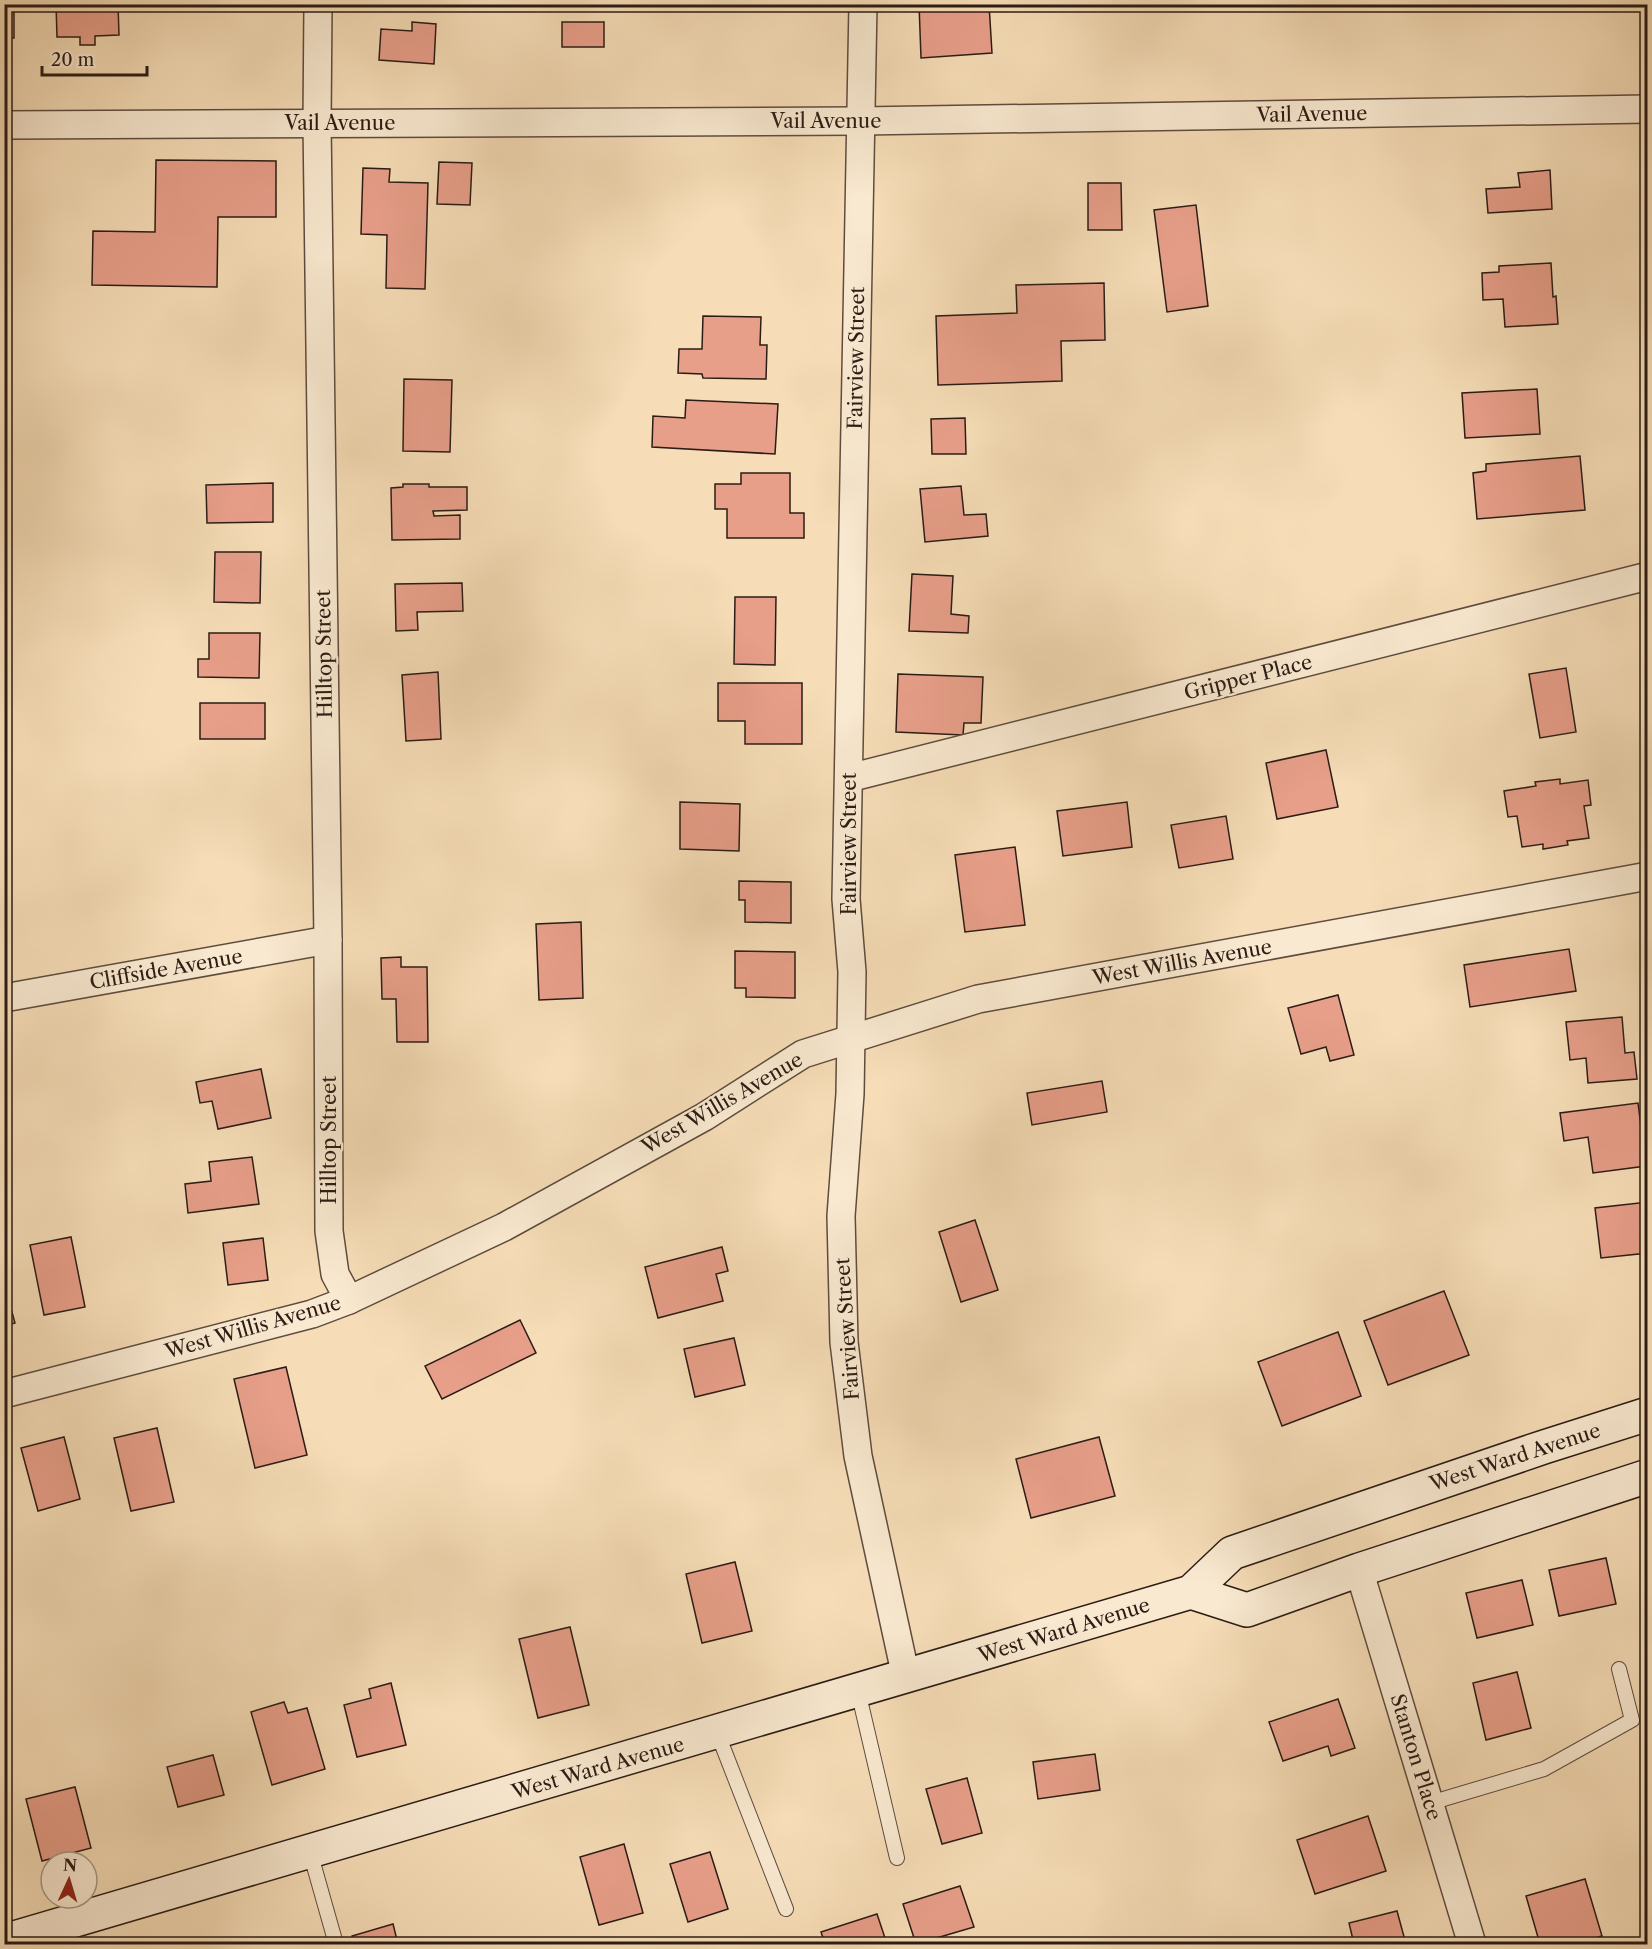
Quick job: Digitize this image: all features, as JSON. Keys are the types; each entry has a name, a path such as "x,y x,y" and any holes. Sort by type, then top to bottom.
{"street":[{"name":"Hilltop Street","path":"318,4 317,123 328,940 329,1231 335,1274 349,1299"},
{"name":"Fairview Street","path":"863,4 846,899 852,972 850,1094 841,1216 844,1342 858,1456 906,1677"},
{"name":"Vail Avenue","path":"4,125 861,121 1647,109"},
{"name":"Gripper Place","path":"849,778 1647,576"},
{"name":"West Willis Avenue","path":"4,1394 312,1314 349,1299 504,1227 704,1117 803,1054 850,1039 978,999 1647,876"},
{"name":"Cliffside Avenue","path":"4,998 328,940"},
{"name":"West Ward Avenue","path":"4,1941 1191,1592 1232,1553 1533,1450 1647,1414"},
{"path":"1191,1592 1247,1610 1359,1570 1647,1476"},
{"name":"Stanton Place","path":"1359,1570 1472,1944"}],"lane":[{"path":"1430,1803 1544,1769 1632,1720 1619,1669"},
{"path":"858,1691 897,1858"},
{"path":"717,1732 786,1909"},
{"path":"310,1852 336,1944"}],"building":[{"path":"4,4 14,4 14,38 4,38"},
{"path":"56,4 118,4 119,35 95,36 95,45 80,45 80,37 57,37"},
{"path":"919,4 989,4 992,53 921,58"},
{"path":"412,22 436,24 434,64 379,60 381,29 412,31"},
{"path":"562,22 604,22 604,47 562,47"},
{"path":"156,160 276,161 276,217 218,217 217,287 92,285 93,231 155,232"},
{"path":"439,162 472,163 470,205 437,204"},
{"path":"363,168 390,169 389,182 428,183 425,289 386,288 387,235 361,234"},
{"path":"1550,170 1552,209 1488,213 1486,189 1520,187 1518,173"},
{"path":"1088,183 1121,183 1122,230 1088,230"},
{"path":"1196,205 1208,306 1167,312 1154,210"},
{"path":"1551,263 1553,297 1556,296 1558,324 1505,327 1503,299 1483,300 1482,273 1499,272 1499,266"},
{"path":"1104,283 1105,340 1061,341 1062,381 938,385 936,316 1017,313 1016,285"},
{"path":"703,316 761,317 760,345 767,345 766,379 703,378 702,374 678,373 679,349 702,349"},
{"path":"404,379 452,380 450,452 403,451"},
{"path":"1537,389 1540,434 1465,438 1462,393"},
{"path":"686,400 778,404 775,454 652,447 653,416 685,418"},
{"path":"965,418 966,454 932,454 931,419"},
{"path":"1580,456 1585,510 1477,519 1473,473 1486,471 1486,464"},
{"path":"741,473 790,473 790,513 804,513 804,538 727,538 727,509 715,509 715,484 741,484"},
{"path":"273,483 273,522 207,523 206,485"},
{"path":"403,484 467,487 467,510 433,511 434,516 460,515 460,539 392,540 391,488 403,487"},
{"path":"961,486 964,515 986,514 988,536 925,542 920,489"},
{"path":"215,552 261,552 260,603 214,602"},
{"path":"912,574 953,576 951,614 969,616 968,633 909,631"},
{"path":"462,583 463,611 417,612 418,630 396,631 395,584"},
{"path":"735,597 776,597 775,665 734,664"},
{"path":"4,628 6,628 6,683 4,683"},
{"path":"209,633 260,633 259,678 198,677 198,659 209,659"},
{"path":"1566,668 1576,732 1540,738 1529,674"},
{"path":"438,672 441,739 406,741 402,675"},
{"path":"898,674 983,677 981,723 964,723 963,735 896,732"},
{"path":"718,683 802,683 802,744 745,744 745,721 718,721"},
{"path":"200,703 265,703 265,739 200,739"},
{"path":"1326,750 1338,807 1277,819 1266,763"},
{"path":"1560,779 1560,784 1588,780 1591,805 1584,806 1589,838 1567,841 1568,845 1543,849 1543,844 1522,847 1517,816 1508,817 1504,791 1536,786 1535,782"},
{"path":"680,802 740,804 739,851 680,849"},
{"path":"1127,802 1132,847 1063,856 1057,811"},
{"path":"1226,816 1233,859 1179,868 1171,825"},
{"path":"1015,847 1025,925 965,932 955,855"},
{"path":"739,881 791,882 791,923 745,922 745,900 739,900"},
{"path":"581,922 583,998 539,1000 536,924"},
{"path":"1569,949 1576,991 1470,1007 1464,965"},
{"path":"735,951 795,952 795,998 746,997 746,988 735,988"},
{"path":"401,957 401,967 427,967 428,1042 397,1042 396,999 382,999 381,958"},
{"path":"1338,995 1354,1055 1330,1061 1326,1047 1301,1054 1288,1008"},
{"path":"1622,1017 1625,1053 1634,1052 1637,1079 1588,1083 1586,1058 1570,1060 1566,1022"},
{"path":"261,1069 271,1118 218,1129 212,1101 200,1103 196,1082"},
{"path":"1102,1081 1107,1112 1032,1125 1027,1093"},
{"path":"1638,1103 1646,1166 1593,1173 1588,1137 1564,1141 1560,1113"},
{"path":"252,1157 259,1204 188,1213 185,1184 211,1181 209,1162"},
{"path":"1648,1202 1648,1253 1601,1258 1595,1208"},
{"path":"975,1220 998,1290 961,1302 939,1232"},
{"path":"71,1237 85,1307 44,1315 30,1245"},
{"path":"263,1238 268,1280 228,1285 223,1243"},
{"path":"722,1247 728,1271 716,1274 723,1301 658,1318 645,1267"},
{"path":"4,1283 15,1323 4,1326"},
{"path":"1444,1291 1469,1355 1388,1385 1364,1321"},
{"path":"520,1320 536,1353 442,1399 425,1366"},
{"path":"1338,1332 1361,1396 1282,1426 1258,1362"},
{"path":"734,1338 745,1385 695,1397 684,1349"},
{"path":"286,1367 307,1455 255,1468 234,1379"},
{"path":"157,1428 174,1502 131,1511 114,1438"},
{"path":"64,1437 80,1499 38,1511 21,1448"},
{"path":"1099,1437 1115,1496 1031,1518 1016,1459"},
{"path":"1606,1558 1616,1604 1559,1616 1549,1570"},
{"path":"735,1562 752,1631 702,1643 686,1574"},
{"path":"1522,1580 1533,1625 1477,1638 1466,1593"},
{"path":"570,1627 589,1705 538,1718 519,1639"},
{"path":"1517,1672 1531,1728 1486,1740 1473,1683"},
{"path":"391,1683 406,1745 357,1757 344,1705 371,1698 369,1689"},
{"path":"1338,1699 1355,1748 1331,1756 1328,1746 1283,1761 1269,1722"},
{"path":"284,1702 288,1713 307,1708 325,1769 272,1785 251,1712"},
{"path":"1095,1754 1100,1790 1038,1799 1033,1762"},
{"path":"213,1755 224,1795 178,1807 167,1767"},
{"path":"967,1778 982,1833 942,1844 926,1789"},
{"path":"75,1787 91,1848 39,1850 26,1799"},
{"path":"1368,1816 1386,1871 1315,1894 1297,1840"},
{"path":"624,1844 643,1913 599,1925 580,1857"},
{"path":"710,1852 728,1909 688,1922 670,1864"},
{"path":"1585,1879 1602,1936 1574,1944 1540,1944 1526,1896"},
{"path":"960,1886 974,1927 916,1944 903,1904"},
{"path":"1397,1911 1406,1944 1354,1944 1349,1923"},
{"path":"877,1914 887,1944 825,1944 821,1932"},
{"path":"393,1924 398,1944 354,1944 352,1936"}]}
